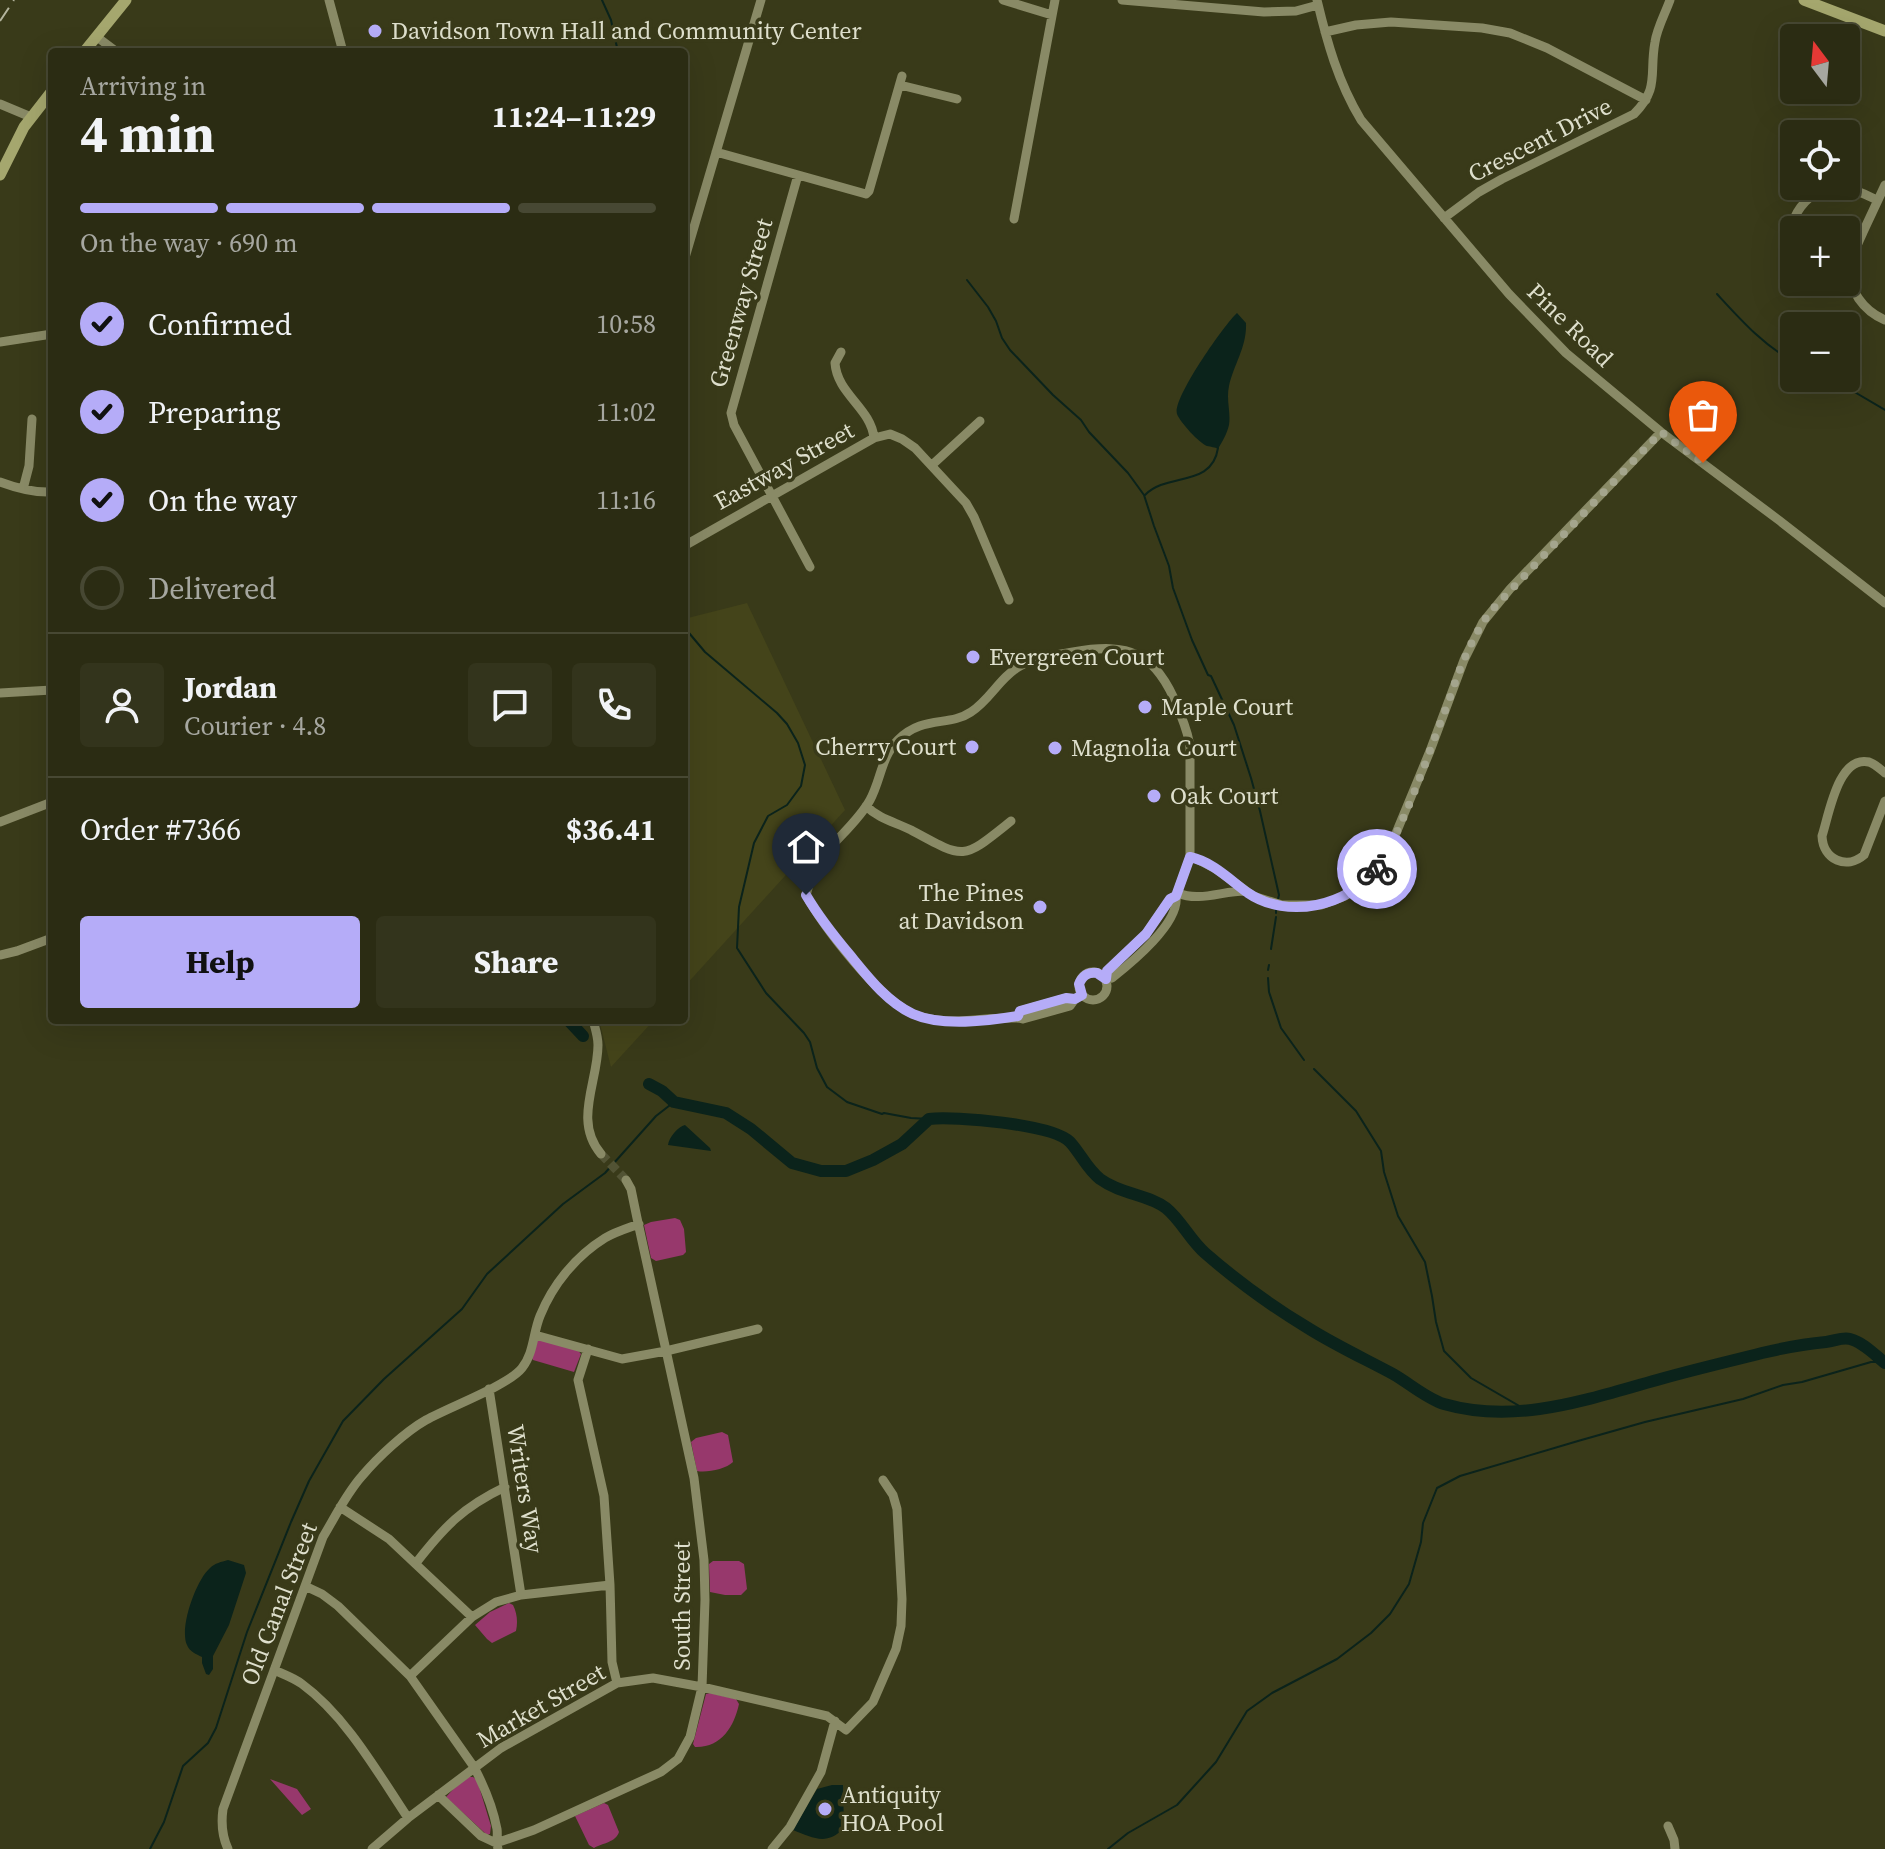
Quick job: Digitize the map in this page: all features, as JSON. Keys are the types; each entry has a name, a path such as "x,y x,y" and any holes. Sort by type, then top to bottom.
{"main road":[{"path":"87,48 126,0"},
{"path":"1804,0 1885,31"},
{"path":"0,175 31,117 48,96"}],"street":[{"path":"329,0 342,48"},
{"path":"688,247 761,0"},
{"path":"1003,0 1052,15"},
{"path":"1014,219 1055,0"},
{"path":"1122,0 1264,12 1296,11 1318,3"},
{"name":"Crescent Drive","path":"1444,218 1502,179 1634,114 1646,100 1653,81 1657,34 1670,0"},
{"name":"Pine Road","path":"1318,3 1336,68 1361,120 1509,294 1558,346 1661,432 1885,603"},
{"path":"1325,32 1391,22 1482,28 1510,33 1547,48 1646,100"},
{"path":"97,37 112,48"},
{"path":"716,152 866,194 901,81 957,99"},
{"path":"0,104 31,117"},
{"name":"Greenway Street","path":"798,175 731,413 734,425 810,567"},
{"path":"1860,240 1885,185"},
{"path":"1795,216 1813,196 1822,191 1851,189 1877,200"},
{"path":"1857,296 1866,309 1885,320"},
{"path":"0,342 48,335"},
{"path":"841,352 835,363 839,380 868,421 874,438"},
{"path":"23,489 29,466 32,419"},
{"path":"932,465 980,421"},
{"path":"1190,857 1216,869 1258,898 1282,905 1321,905 1352,893 1375,872 1387,855 1464,660 1483,622 1510,589 1661,432"},
{"name":"Eastway Street","path":"688,544 885,434 896,436 915,448 970,508 1009,600"},
{"path":"0,482 48,492"},
{"path":"1102,648 1119,648 1139,655 1158,669 1175,700 1190,748 1190,857 1177,894 1170,899 1146,934 1107,971 1108,987 1101,999 1066,998 1002,1019 951,1021 925,1018 894,1002 873,983 818,916 806,895 814,868 870,802 896,741 922,725 969,714 1024,663 1102,648"},
{"path":"0,693 48,690"},
{"path":"1885,773 1866,761 1852,765 1840,778 1822,836 1830,856 1845,863 1859,860 1864,855 1885,801"},
{"path":"0,822 48,804"},
{"path":"866,806 876,816 954,852 974,850 1011,821"},
{"path":"1177,894 1197,898 1228,891 1246,891"},
{"path":"0,955 48,939"},
{"path":"1079,997 1079,984 1088,973 1097,973 1106,978"},
{"path":"594,1024 598,1047 587,1124 591,1139 601,1154"},
{"name":"South Street","path":"497,1846 661,1772 678,1759 690,1737 702,1687 705,1600 694,1478 639,1224 626,1180"},
{"name":"Old Canal Street","path":"228,1849 222,1829 223,1809 323,1537 340,1507 361,1476 422,1422 502,1383 522,1369 533,1347 540,1317 559,1280 581,1256 607,1237 639,1224"},
{"path":"535,1335 622,1359 758,1329"},
{"path":"588,1349 578,1380 604,1496 612,1662 617,1683"},
{"name":"Writers Way","path":"489,1389 521,1595"},
{"name":"Market Street","path":"372,1849 501,1748 617,1683 653,1678 702,1687 824,1715 846,1730 873,1702 896,1649 901,1626 897,1509 893,1495 883,1480"},
{"path":"416,1563 458,1516 479,1500 505,1487"},
{"path":"340,1507 389,1539 472,1617"},
{"path":"410,1676 472,1617 496,1602 521,1595 610,1585"},
{"path":"305,1586 338,1606 410,1676 482,1782 497,1832 497,1846"},
{"path":"274,1670 301,1683 332,1711 408,1818"},
{"path":"772,1849 790,1827 821,1772 835,1721"},
{"path":"438,1795 481,1836 497,1846"},
{"path":"1668,1826 1675,1849"}],"shaded area":[{"path":"1237,313 1246,323 1246,332 1229,386 1229,425 1218,449 1207,446 1190,432 1177,414 1178,406 1200,362"},
{"path":"747,603 845,810 688,983 688,618"},
{"path":"600,1024 650,1024 611,1067"},
{"path":"685,1125 711,1151 668,1145 674,1133"},
{"path":"675,1218 680,1220 684,1229 686,1252 656,1261 651,1258 644,1225"},
{"path":"538,1338 577,1349 581,1354 574,1372 533,1360 531,1356"},
{"path":"722,1432 728,1435 733,1462 716,1470 697,1471 691,1442"},
{"path":"228,1560 244,1565 246,1573 229,1625 213,1656 213,1669 209,1675 206,1674 202,1657 187,1645 185,1627 194,1593 205,1574 214,1565"},
{"path":"713,1561 739,1561 744,1564 747,1589 741,1595 710,1592 709,1564"},
{"path":"509,1603 515,1611 516,1631 492,1643 475,1625 490,1612"},
{"path":"706,1694 736,1699 739,1704 737,1712 730,1728 719,1740 695,1747 693,1744"},
{"path":"468,1777 477,1780 491,1826 490,1834 487,1835 446,1797"},
{"path":"270,1779 297,1789 311,1809 302,1815"},
{"name":"Antiquity HOA Pool","path":"843,1785 844,1828 826,1839 813,1838 793,1830 817,1789"},
{"path":"604,1803 608,1805 619,1832 612,1840 594,1848 589,1845 575,1816"}],"waterway":[{"path":"602,0 611,20 617,48"},
{"path":"967,280 988,307 1010,350 1081,420 1144,495 1192,640 1234,725 1260,811 1278,899"},
{"path":"1717,294 1762,340 1780,353"},
{"path":"1854,392 1885,410"},
{"path":"1145,495 1154,488 1207,469 1214,461 1218,448"},
{"path":"688,632 705,652 787,724 798,743 805,765 801,786 787,805 768,816 754,843 739,907 737,948 766,993 810,1042 817,1068 827,1087 847,1102 882,1114 929,1119"},
{"path":"1271,949 1276,917"},
{"path":"1268,970 1269,965"},
{"path":"1268,978 1269,992 1281,1028 1304,1060"},
{"path":"572,1024 583,1036"},
{"path":"1314,1069 1356,1111 1381,1151 1384,1172 1398,1216 1425,1262 1444,1351 1471,1378 1528,1411"},
{"path":"649,1084 674,1102 726,1113 792,1163 821,1171 846,1171 873,1160 902,1144 929,1119 1002,1123 1060,1136 1070,1142 1100,1179 1166,1208 1205,1253 1268,1302 1318,1334 1444,1404 1498,1412 1552,1407 1762,1353 1844,1338 1860,1343 1885,1363"},
{"path":"150,1849 164,1822 183,1766 208,1743 216,1728 247,1632 291,1522 309,1481 343,1421 384,1379 462,1309 487,1274 563,1204 605,1173 656,1116 674,1102"},
{"path":"1108,1849 1128,1833 1177,1805 1216,1762 1247,1711 1272,1693 1337,1659 1390,1614 1409,1584 1423,1523 1437,1488 1460,1476 1645,1422 1743,1399 1871,1362 1884,1362"}],"tunnel":[{"path":"601,1154 626,1180"}],"railway":[{"path":"0,21 14,0"}],"way so far":[{"path":"1377,869 1387,855 1407,808 1470,645 1490,612 1661,432 1703,463"}],"place":[{"name":"Davidson Town Hall and Community Center","path":"375,31"},
{"name":"Evergreen Court","path":"973,657"},
{"name":"Maple Court","path":"1145,707"},
{"name":"Cherry Court","path":"972,747"},
{"name":"Magnolia Court","path":"1055,748"},
{"name":"Oak Court","path":"1154,796"},
{"name":"The Pines at Davidson","path":"1040,907"},
{"name":"Antiquity HOA Pool","path":"825,1809"}],"route":[{"path":"806,895 818,916 873,983 894,1002 925,1018 971,1021 1018,1016 1020,1011 1066,998 1075,999 1082,995 1079,984 1088,973 1097,973 1106,979 1107,971 1146,934 1170,899 1176,896 1190,857 1216,869 1253,896 1282,905 1310,906 1333,901 1352,893 1377,869"}]}
